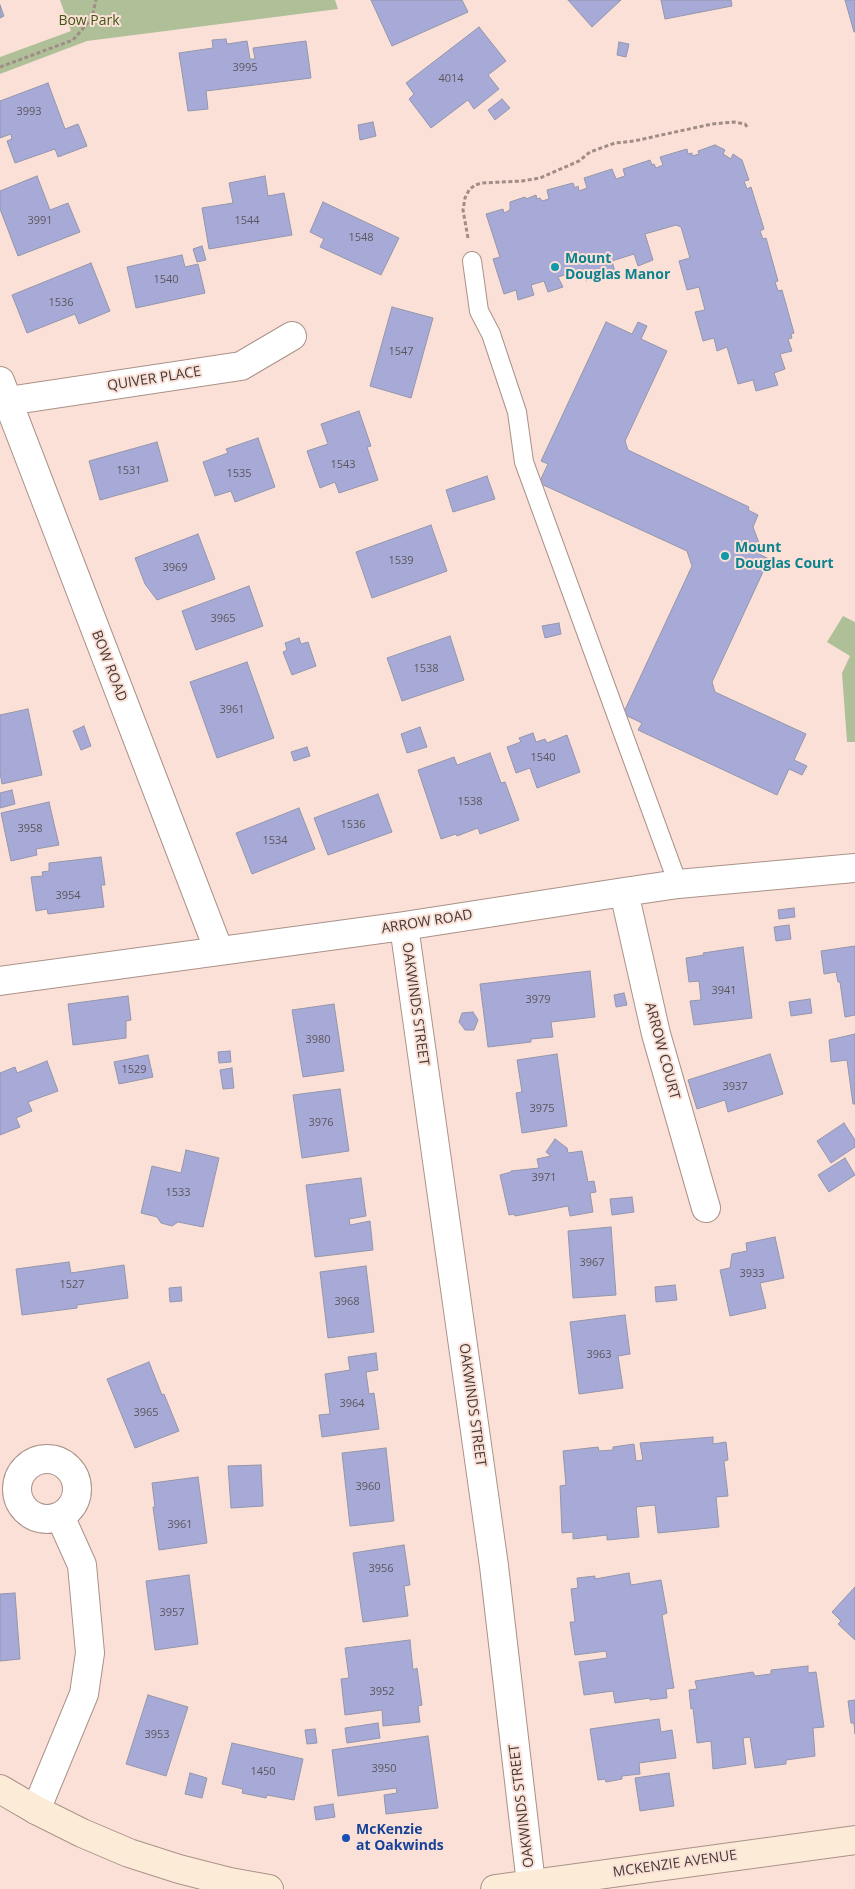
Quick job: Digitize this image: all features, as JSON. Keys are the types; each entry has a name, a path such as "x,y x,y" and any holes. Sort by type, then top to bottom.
{"main road":[{"path":"0,1789 82,1833 146,1858 179,1869 230,1882 269,1889"},
{"name":"MCKENZIE AVENUE","path":"495,1889 855,1840"}],"street":[{"name":"QUIVER PLACE","path":"4,391 241,366 292,336"},
{"name":"BOW ROAD","path":"4,391 219,950"},
{"name":"ARROW ROAD","path":"0,981 404,926 678,884 855,868"},
{"name":"ARROW COURT","path":"624,892 656,1034 706,1208"},
{"name":"OAKWINDS STREET","path":"404,926 494,1566 532,1884"},
{"path":"36,1810 78,1713 84,1694 90,1660 82,1565 60,1516"}],"lane":[{"path":"472,261 478,311 491,334 517,412 524,462 678,884"}],"path":[{"path":"0,67 73,40 92,18 96,0"},
{"path":"472,261 463,210 465,198 474,185 522,182 540,178 579,160 590,152 614,143 634,141 712,124 734,122 745,124 748,128"}],"green space":[{"name":"Bow Park","path":"60,0 335,0 338,9 87,41 0,74 0,57 71,31"},
{"path":"843,616 855,622 855,742 847,742 842,673 850,656 827,642"}],"building":[{"path":"371,0 462,0 468,12 392,46"},
{"path":"568,0 621,0 592,27"},
{"path":"661,0 731,0 732,6 665,19"},
{"path":"845,0 855,0 855,32 854,32"},
{"path":"0,5 4,16 0,18"},
{"path":"479,27 506,61 488,75 499,89 474,109 468,100 431,128 409,99 414,94 406,83"},
{"path":"226,39 227,44 247,41 250,59 255,59 253,48 306,41 311,78 206,91 208,109 188,111 179,53 213,48 212,40"},
{"path":"619,42 629,44 626,57 617,55"},
{"path":"48,83 65,129 78,124 87,146 58,157 55,149 15,163 7,141 12,139 11,134 0,138 0,101"},
{"path":"502,99 510,108 495,120 488,110"},
{"path":"373,122 376,136 360,140 358,125"},
{"name":"Mount Douglas Manor","path":"715,145 725,150 723,154 731,159 733,154 742,160 749,180 744,181 747,189 751,187 764,229 760,231 763,239 766,238 778,281 775,282 778,291 782,290 794,333 791,334 792,338 788,339 792,351 780,354 785,369 774,373 778,385 756,391 753,380 738,384 727,347 717,351 714,338 703,341 695,312 705,310 699,287 687,290 679,261 690,258 681,227 676,225 645,234 653,260 638,266 634,254 612,261 615,272 586,281 583,269 558,277 563,287 548,292 544,281 531,285 534,295 518,300 516,290 504,294 493,259 500,257 486,214 503,209 504,213 510,210 510,202 525,197 526,199 536,195 537,199 540,198 542,201 549,199 547,190 573,183 575,188 578,186 579,191 587,188 584,178 612,169 616,179 625,176 623,169 650,160 656,168 663,165 660,157 687,149 688,154 692,153 692,156 699,154 698,151"},
{"path":"37,176 50,210 68,203 80,232 18,256 0,209 0,191"},
{"path":"265,176 268,196 284,193 292,235 209,249 202,208 233,203 229,183"},
{"path":"323,202 399,238 381,275 320,247 324,239 310,232"},
{"path":"202,246 206,260 197,262 193,249"},
{"path":"182,255 185,267 198,264 205,293 136,308 127,267"},
{"path":"91,263 110,311 79,324 75,314 27,333 12,295"},
{"path":"392,307 433,318 411,398 370,386"},
{"name":"Mount Douglas Court","path":"606,322 632,334 638,322 647,326 641,339 667,351 625,441 628,450 749,507 748,510 758,515 753,527 759,543 755,552 769,559 712,682 715,692 806,734 794,760 807,766 802,775 789,769 777,795 638,730 642,723 623,714 692,566 687,551 539,483 548,464 541,461"},
{"path":"359,411 371,446 367,447 378,480 339,493 335,482 320,488 307,451 328,444 321,424"},
{"path":"258,438 275,487 235,502 231,491 215,496 203,462 228,453 226,449"},
{"path":"157,442 168,481 100,500 89,461"},
{"path":"487,476 495,499 453,512 446,490"},
{"path":"431,525 447,571 372,598 356,552"},
{"path":"198,534 215,579 157,600 145,584 135,558"},
{"path":"249,586 263,626 196,650 182,611"},
{"path":"559,623 561,634 545,638 542,626"},
{"path":"450,636 464,680 402,701 387,658"},
{"path":"299,638 301,644 308,642 316,666 292,675 283,652 287,650 285,643"},
{"path":"247,662 274,738 217,758 190,682"},
{"path":"28,709 42,775 2,784 0,773 0,715"},
{"path":"84,726 91,746 81,750 73,731"},
{"path":"420,727 427,747 407,753 401,734"},
{"path":"533,733 536,742 545,739 547,743 567,735 580,772 537,788 530,768 516,773 507,747 521,742 519,738"},
{"path":"307,747 310,756 294,761 291,752"},
{"path":"490,753 501,783 505,782 519,820 480,834 478,828 457,836 456,834 441,839 418,770 454,757 457,765"},
{"path":"12,790 15,804 0,808 0,793"},
{"path":"378,794 392,832 328,855 314,818"},
{"path":"49,802 59,845 36,849 37,855 11,861 1,813"},
{"path":"299,808 315,849 252,874 236,833"},
{"path":"101,857 105,885 101,885 104,907 48,914 47,909 36,911 31,877 43,876 42,872 49,871 49,863"},
{"path":"794,908 795,917 779,919 778,910"},
{"path":"789,925 791,939 776,941 774,927"},
{"path":"855,946 855,1015 845,1017 840,982 838,982 836,972 824,974 821,951"},
{"path":"743,947 752,1018 694,1025 690,1001 701,1000 699,981 689,982 686,958 704,955 703,953"},
{"path":"590,971 595,1017 551,1022 553,1037 531,1039 531,1042 488,1047 480,984"},
{"path":"624,993 627,1005 616,1007 614,995"},
{"path":"128,996 131,1020 126,1021 126,1038 73,1045 68,1004"},
{"path":"810,999 812,1013 791,1016 789,1002"},
{"path":"334,1004 344,1071 303,1077 292,1010"},
{"path":"473,1012 478,1020 474,1030 465,1030 459,1022 462,1013"},
{"path":"855,1034 855,1104 853,1104 847,1060 831,1062 829,1040"},
{"path":"230,1051 231,1062 219,1063 218,1052"},
{"path":"557,1054 567,1126 522,1133 516,1093 522,1092 517,1060"},
{"path":"770,1054 783,1094 728,1112 725,1100 697,1109 688,1080"},
{"path":"148,1055 153,1077 119,1084 114,1062"},
{"path":"47,1061 58,1091 28,1102 32,1111 16,1118 20,1127 0,1135 0,1073 15,1067 17,1073"},
{"path":"232,1068 234,1088 223,1089 220,1070"},
{"path":"340,1089 349,1151 302,1158 293,1095"},
{"path":"844,1123 855,1140 855,1147 831,1163 817,1141"},
{"path":"555,1139 567,1148 568,1153 582,1151 588,1182 594,1181 596,1192 590,1193 593,1212 570,1216 568,1206 515,1216 514,1214 509,1215 500,1175 511,1171 539,1168 537,1159 551,1156 546,1152"},
{"path":"186,1150 219,1158 203,1227 178,1222 172,1226 161,1223 157,1217 141,1213 152,1166 181,1173"},
{"path":"845,1158 855,1175 829,1192 818,1175"},
{"path":"361,1178 366,1216 349,1219 350,1225 370,1221 373,1250 315,1257 306,1185"},
{"path":"632,1197 634,1212 612,1215 610,1199"},
{"path":"611,1227 616,1295 573,1298 568,1231"},
{"path":"775,1237 784,1278 760,1283 766,1308 730,1316 720,1270 730,1268 732,1254 747,1251 746,1243"},
{"path":"69,1262 71,1273 124,1265 128,1298 77,1305 77,1308 22,1315 16,1269"},
{"path":"366,1266 374,1332 328,1338 320,1272"},
{"path":"675,1285 677,1300 656,1302 655,1287"},
{"path":"181,1287 182,1301 170,1302 169,1288"},
{"path":"625,1315 630,1354 618,1356 623,1388 579,1394 570,1322"},
{"path":"376,1353 378,1370 366,1372 369,1394 374,1393 379,1429 322,1437 319,1415 330,1414 325,1374 350,1370 348,1357"},
{"path":"149,1362 179,1431 135,1448 107,1379"},
{"path":"713,1437 713,1444 726,1442 728,1460 724,1461 728,1496 716,1497 719,1527 658,1533 655,1505 636,1507 639,1537 607,1540 607,1535 573,1539 573,1532 562,1533 560,1486 566,1485 563,1451 598,1447 599,1451 613,1450 613,1447 634,1444 636,1461 643,1460 640,1443"},
{"path":"386,1448 394,1521 350,1526 342,1453"},
{"path":"261,1465 263,1506 231,1508 228,1466"},
{"path":"198,1477 207,1543 159,1550 152,1483"},
{"path":"404,1545 410,1585 404,1586 408,1616 363,1622 353,1553"},
{"path":"629,1573 631,1585 661,1580 667,1613 662,1615 674,1688 666,1689 667,1698 650,1700 650,1698 615,1703 613,1691 584,1695 579,1662 607,1658 606,1651 575,1655 570,1622 575,1622 571,1589 578,1588 577,1578 595,1576 595,1579"},
{"path":"189,1575 198,1644 155,1650 146,1581"},
{"path":"855,1587 855,1640 838,1624 841,1621 832,1612"},
{"path":"15,1593 20,1659 0,1661 0,1594"},
{"path":"410,1640 413,1670 417,1668 422,1705 418,1706 420,1722 383,1726 382,1710 345,1715 341,1679 349,1678 345,1648"},
{"path":"808,1666 808,1673 816,1672 824,1727 813,1728 815,1756 786,1760 786,1764 755,1768 750,1737 743,1738 746,1764 713,1769 711,1741 697,1743 689,1690 697,1689 695,1681 753,1672 755,1676 771,1674 771,1670"},
{"path":"148,1695 188,1707 166,1776 126,1764"},
{"path":"855,1700 855,1734 854,1723 851,1723 848,1701"},
{"path":"659,1719 661,1732 672,1730 676,1758 639,1763 640,1774 622,1776 622,1779 606,1782 605,1779 598,1780 590,1729"},
{"path":"378,1723 380,1738 347,1743 345,1728"},
{"path":"315,1729 317,1743 307,1744 305,1730"},
{"path":"428,1736 438,1808 386,1814 384,1795 397,1793 396,1788 338,1796 332,1750"},
{"path":"232,1743 303,1759 294,1800 267,1795 266,1798 242,1793 243,1789 222,1784"},
{"path":"190,1773 207,1778 202,1798 185,1794"},
{"path":"669,1773 674,1806 640,1811 635,1778"},
{"path":"333,1804 335,1817 316,1820 314,1807"}],"place":[{"name":"Mount Douglas Manor","path":"555,267"},
{"name":"Mount Douglas Court","path":"725,556"},
{"name":"McKenzie at Oakwinds","path":"346,1838"}]}
